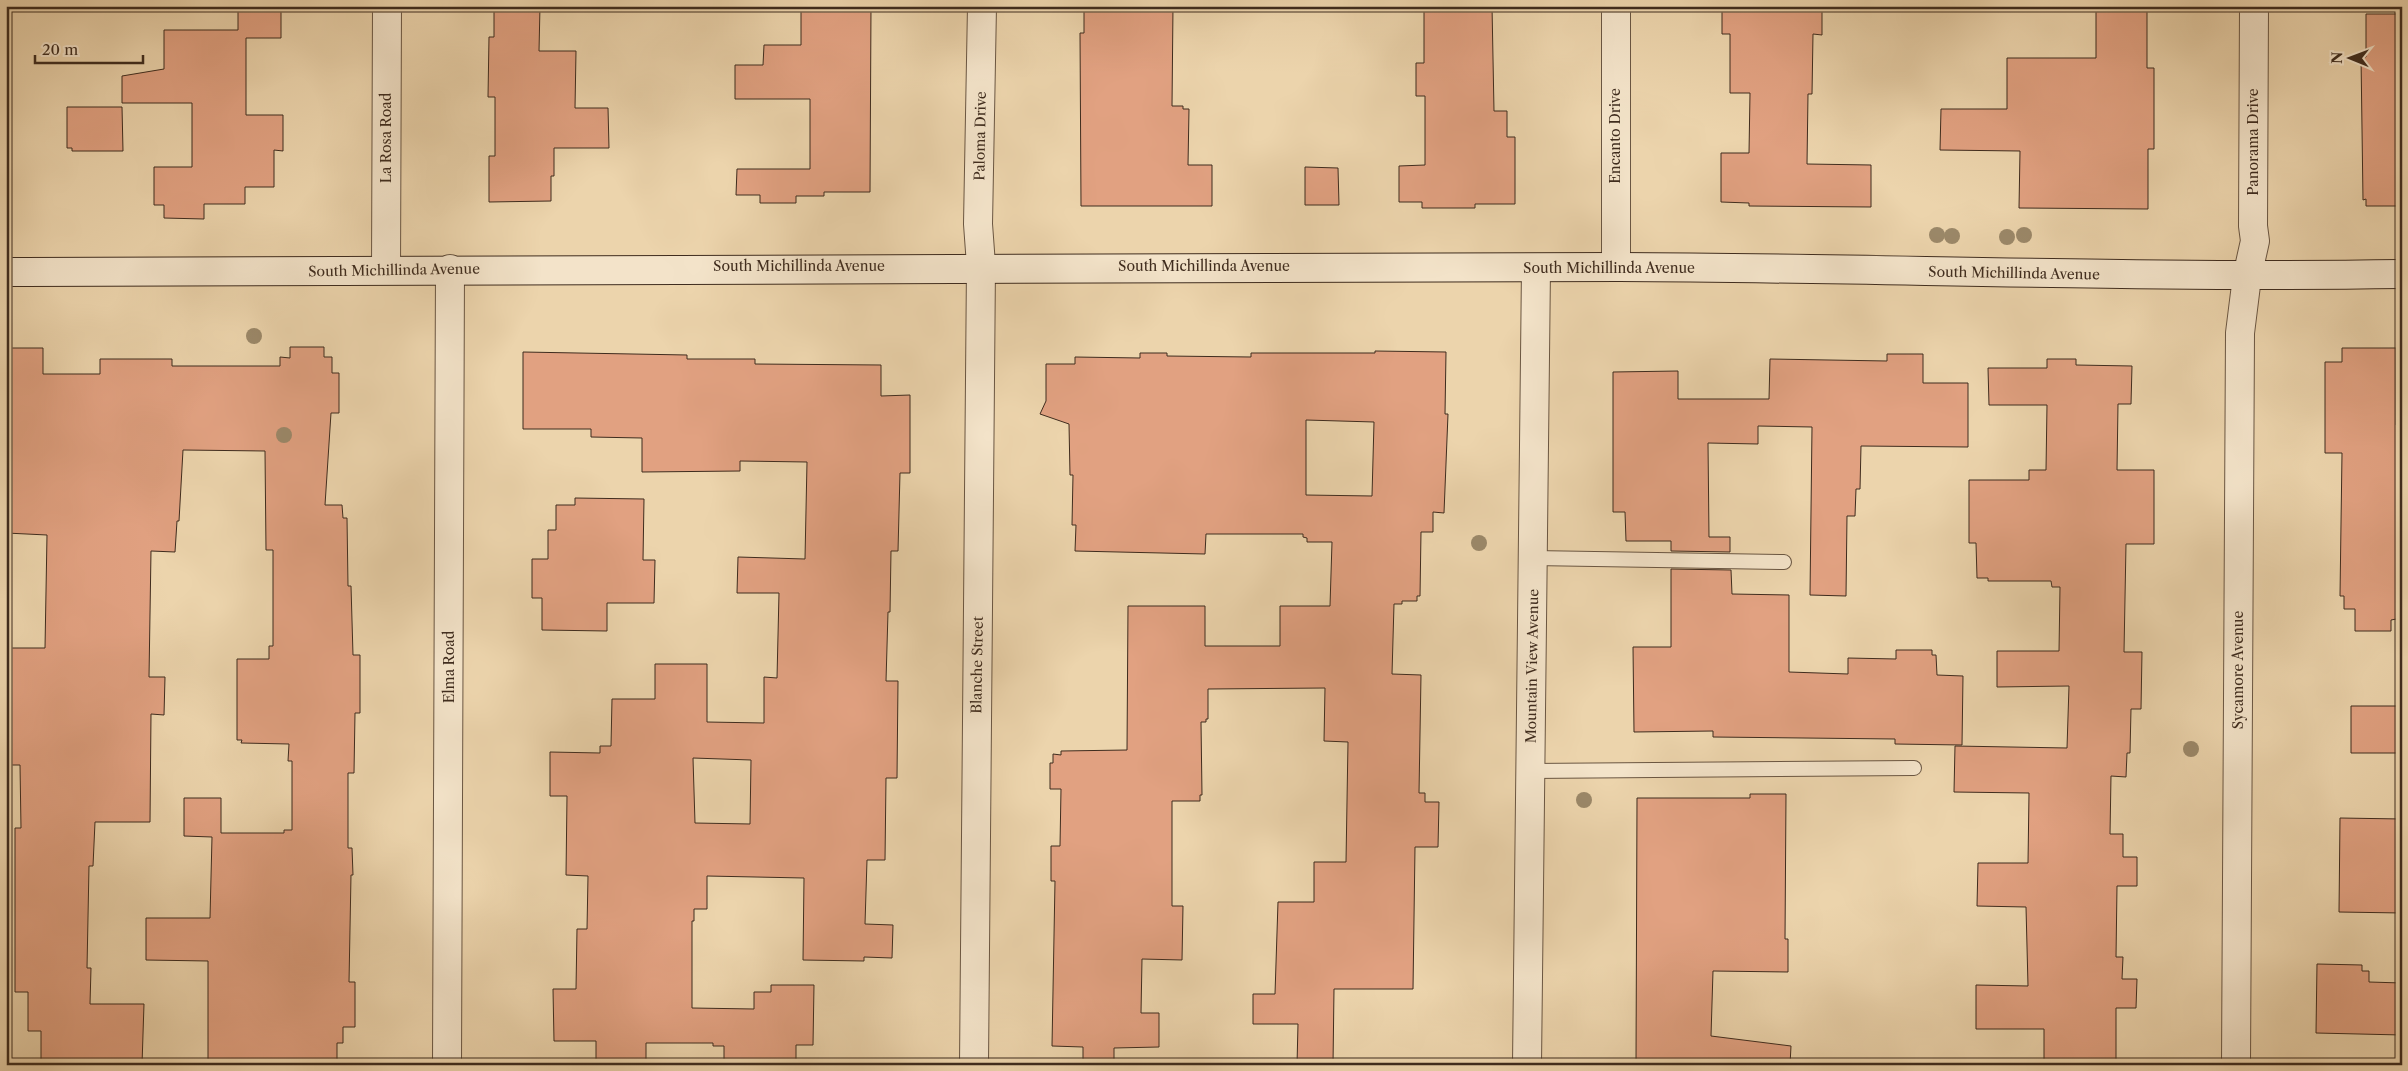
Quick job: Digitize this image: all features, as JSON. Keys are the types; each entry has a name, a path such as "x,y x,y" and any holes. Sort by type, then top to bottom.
{"street":[{"name":"La Rosa Road","path":"386,270 387,6"},
{"name":"Paloma Drive","path":"981,265 978,224 982,6"},
{"name":"Encanto Drive","path":"1616,6 1616,267"},
{"name":"Panorama Drive","path":"2247,277 2255,240 2253,226 2254,6"},
{"name":"South Michillinda Avenue","path":"6,272 981,265 1616,267 2247,277 2402,274"},
{"name":"Blanche Street","path":"974,1065 981,265"},
{"name":"Mountain View Avenue","path":"1527,1065 1536,268"},
{"name":"Elma Road","path":"447,1065 450,269"},
{"name":"Sycamore Avenue","path":"2236,1065 2240,333 2247,277"}],"lane":[{"path":"1533,558 1784,562"},
{"path":"1530,771 1914,768"}],"building":[{"path":"238,6 281,6 281,38 246,38 246,115 283,115 283,151 274,150 274,187 245,187 245,204 204,204 204,219 164,218 164,205 154,205 154,167 192,167 192,103 122,103 122,76 164,69 164,30 238,30"},
{"path":"494,6 540,6 539,51 576,51 575,108 608,108 609,148 554,148 554,176 551,176 551,201 489,202 489,156 495,156 495,97 488,97 489,37 494,37"},
{"path":"801,6 871,6 870,192 824,192 824,196 796,196 796,203 760,203 760,195 736,195 737,169 810,169 810,99 735,99 735,65 763,65 764,45 801,45"},
{"path":"1084,6 1173,6 1172,106 1183,106 1183,109 1189,109 1188,165 1212,165 1212,206 1081,206 1080,33 1084,33"},
{"path":"1424,6 1492,6 1494,111 1507,111 1507,137 1515,137 1515,204 1475,204 1475,208 1422,208 1422,202 1399,202 1399,166 1425,165 1425,96 1416,96 1416,63 1424,63"},
{"path":"1722,6 1822,6 1822,35 1813,34 1812,94 1808,94 1807,164 1871,165 1871,207 1749,206 1749,203 1721,202 1721,153 1749,153 1750,93 1730,93 1730,34 1722,34"},
{"path":"2096,6 2147,6 2147,68 2154,68 2154,149 2148,149 2148,209 2019,208 2020,151 1940,150 1941,109 2007,109 2007,58 2096,58"},
{"path":"2366,14 2402,14 2402,190 2397,190 2397,206 2366,206 2366,199 2363,200 2361,57 2366,57"},
{"path":"67,107 122,107 123,151 72,151 72,148 67,148"},
{"path":"1305,167 1338,168 1339,205 1305,205"},
{"path":"290,347 324,347 324,357 332,357 332,373 339,373 339,413 331,413 325,505 342,505 343,518 347,518 348,586 351,586 353,655 360,655 360,713 355,713 354,773 348,773 348,848 352,848 353,875 351,875 349,982 355,982 355,1027 343,1027 343,1043 337,1043 337,1065 208,1065 208,961 146,960 146,918 210,918 212,837 184,836 184,798 221,798 221,833 284,833 284,830 292,830 292,761 288,761 289,744 241,743 242,740 237,740 237,659 269,659 269,646 273,646 273,550 266,550 265,451 183,450 179,521 177,521 175,552 151,551 149,677 165,677 164,715 151,714 150,822 95,822 93,866 89,866 87,968 91,968 90,1004 144,1004 142,1065 41,1065 41,1031 28,1031 28,992 15,992 15,828 21,828 20,765 10,765 9,648 45,648 47,535 6,533 6,348 43,348 43,374 100,374 100,359 172,359 172,366 280,366 280,357 290,358"},
{"path":"2342,348 2396,348 2396,425 2402,425 2402,618 2391,620 2391,631 2355,631 2355,609 2344,609 2344,596 2340,596 2342,453 2325,453 2325,362 2342,362"},
{"path":"1375,351 1446,352 1445,414 1448,414 1444,513 1433,512 1433,532 1421,532 1420,596 1417,596 1417,601 1402,601 1402,604 1394,604 1392,674 1421,675 1419,793 1425,793 1425,802 1439,802 1438,847 1415,847 1413,989 1334,989 1333,1065 1297,1065 1298,1024 1253,1024 1253,994 1275,994 1278,902 1314,902 1314,862 1346,862 1348,742 1324,741 1325,688 1208,689 1208,719 1206,719 1206,722 1201,722 1202,795 1200,795 1200,801 1172,801 1172,906 1183,906 1182,960 1142,959 1141,1013 1159,1013 1159,1047 1114,1048 1114,1065 1083,1065 1083,1047 1052,1046 1055,881 1051,881 1051,846 1060,846 1061,789 1050,789 1050,763 1053,763 1053,754 1061,755 1061,751 1127,750 1128,606 1205,606 1205,646 1280,646 1280,606 1330,606 1332,542 1307,542 1307,538 1303,537 1303,534 1206,534 1205,554 1075,551 1076,525 1072,525 1073,475 1070,475 1069,424 1040,414 1046,401 1046,364 1075,364 1075,357 1140,358 1140,353 1167,353 1167,356 1251,357 1251,353 1375,353","holes":["1306,420 1374,422 1372,496 1306,495"]},
{"path":"523,352 687,355 687,359 755,359 755,364 881,365 881,396 910,395 910,473 900,473 898,551 891,551 890,612 888,612 886,681 898,681 897,778 886,778 885,860 867,860 865,924 893,925 892,958 864,957 864,961 803,960 804,878 707,876 707,909 694,909 694,921 692,921 692,1008 754,1009 754,992 771,992 771,985 814,985 813,1045 796,1045 796,1065 724,1065 724,1046 713,1046 713,1043 646,1043 646,1065 596,1065 596,1041 554,1041 553,989 576,989 577,929 587,929 588,876 566,875 567,796 550,796 550,752 600,753 600,746 611,746 612,699 655,699 655,664 707,664 707,722 764,723 764,677 777,678 779,593 737,593 738,557 805,559 807,462 740,461 740,471 642,472 642,438 591,437 591,429 523,429","holes":["693,758 751,760 750,824 695,823"]},
{"path":"1887,354 1923,354 1923,383 1968,383 1968,447 1861,446 1860,489 1856,489 1855,516 1847,516 1846,596 1810,595 1812,427 1758,426 1758,444 1708,443 1709,537 1730,537 1730,552 1671,551 1671,541 1626,541 1625,512 1613,512 1613,372 1678,371 1678,399 1769,399 1770,359 1887,361"},
{"path":"2047,359 2076,359 2076,365 2132,366 2131,404 2118,404 2117,470 2154,470 2154,544 2126,544 2124,652 2142,652 2141,709 2131,709 2130,753 2127,753 2126,777 2111,776 2110,834 2123,834 2123,857 2137,857 2137,886 2117,886 2116,957 2123,957 2122,979 2137,979 2136,1008 2116,1008 2116,1065 2044,1065 2044,1029 1976,1029 1976,985 2028,986 2026,907 1977,906 1978,863 2028,863 2029,793 1954,792 1955,746 2067,748 2069,686 1997,687 1997,651 2059,651 2060,587 2052,587 2051,581 1988,581 1988,578 1977,578 1976,543 1969,543 1969,480 2029,480 2029,470 2046,470 2047,405 1989,405 1988,368 2047,368"},
{"path":"575,498 644,499 643,560 655,560 654,603 607,603 607,631 542,630 542,598 532,598 532,559 548,559 548,530 556,530 556,505 575,505"},
{"path":"1671,569 1731,570 1732,594 1789,595 1789,672 1848,674 1848,658 1896,659 1896,650 1932,650 1932,655 1936,655 1937,675 1963,676 1962,745 1895,744 1895,739 1713,737 1713,731 1634,732 1633,647 1671,647"},
{"path":"2351,706 2402,706 2402,753 2351,753"},
{"path":"1750,794 1786,794 1785,939 1788,939 1788,972 1713,971 1711,1036 1791,1046 1790,1065 1636,1065 1637,798 1750,798"},
{"path":"2340,818 2402,819 2402,913 2339,912"},
{"path":"2317,964 2362,965 2362,971 2369,971 2369,982 2402,983 2402,1035 2316,1033"}]}
